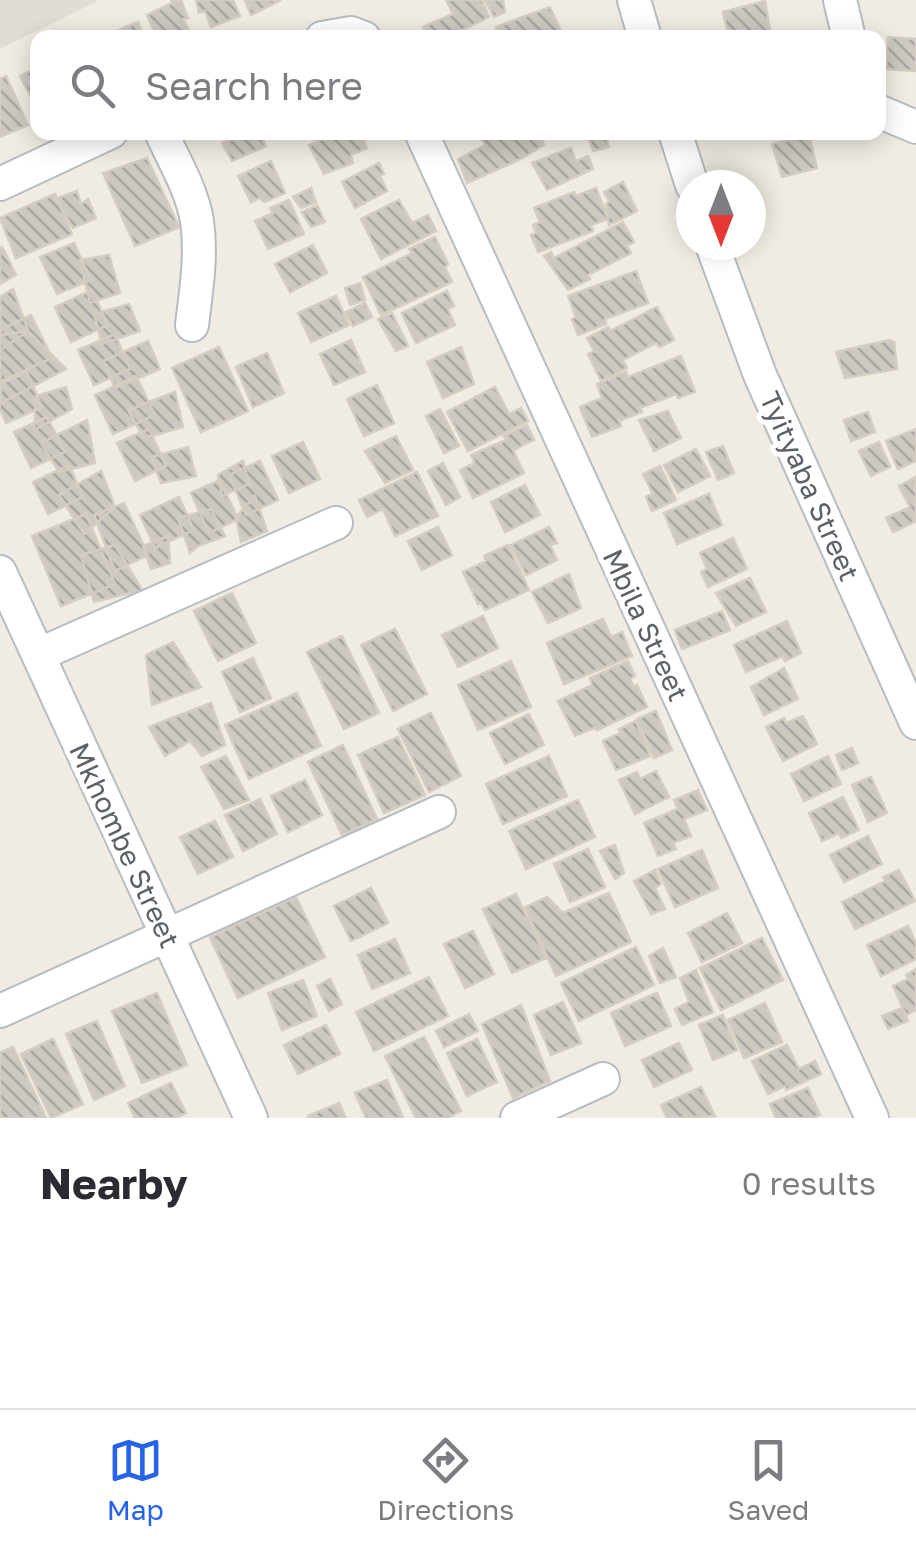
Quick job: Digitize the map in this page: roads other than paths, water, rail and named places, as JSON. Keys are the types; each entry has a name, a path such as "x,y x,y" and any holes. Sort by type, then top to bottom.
{"street":[{"path":"634,0 643,30"},
{"path":"840,0 847,30"},
{"path":"886,115 916,127"},
{"path":"0,184 94,140"},
{"path":"164,140 197,219 198,273 192,325"},
{"name":"Mbila Street","path":"425,140 872,1118"},
{"path":"678,140 687,170"},
{"name":"Tyityaba Street","path":"718,260 760,375 916,723"},
{"path":"38,655 336,524"},
{"name":"Mkhombe Street","path":"0,572 250,1118"},
{"path":"0,1011 439,812"},
{"path":"516,1118 603,1079"}]}
